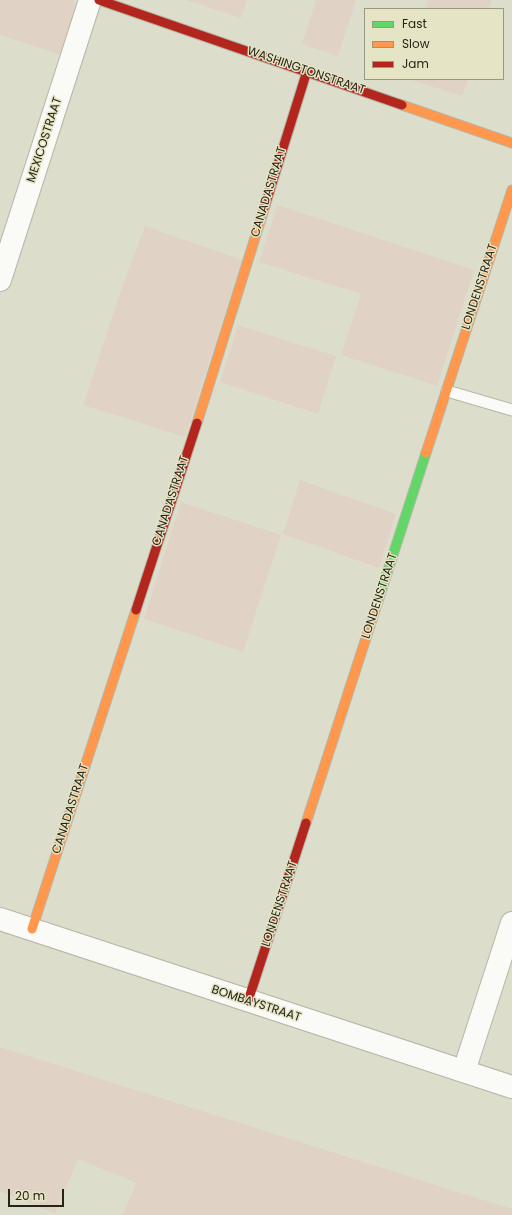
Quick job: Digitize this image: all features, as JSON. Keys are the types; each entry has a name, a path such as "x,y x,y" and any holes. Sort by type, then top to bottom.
{"street":[{"name":"MEXICOSTRAAT","path":"0,280 90,0"},
{"name":"WASHINGTONSTRAAT","path":"99,0 512,143"},
{"name":"CANADASTRAAT","path":"32,930 214,370 307,72"},
{"name":"LONDENSTRAAT","path":"248,1001 512,190"},
{"name":"BOMBAYSTRAAT","path":"0,919 512,1087"},
{"path":"464,1071 512,924"}],"lane":[{"path":"447,391 512,410"}],"shaded area":[{"path":"0,0 73,0 77,8 64,56 0,35"},
{"path":"186,0 247,0 241,18"},
{"path":"316,0 356,0 338,56 302,44"},
{"path":"428,0 492,0 489,8 426,8"},
{"path":"411,80 468,80 462,96"},
{"path":"277,205 474,270 437,386 341,355 361,294 259,262"},
{"path":"145,226 242,260 185,437 83,405 122,287"},
{"path":"238,325 336,356 318,414 220,382"},
{"path":"300,480 396,514 379,568 283,534"},
{"path":"181,502 281,535 243,652 144,619"},
{"path":"0,1047 512,1209 512,1215 123,1215 136,1183 78,1159 55,1213 0,1191"}],"traffic: fast":[{"path":"378,601 426,453"}],"traffic: slow":[{"path":"402,105 512,143"},
{"path":"426,453 512,190"},
{"path":"197,423 265,206"},
{"path":"306,823 378,601"},
{"path":"32,929 136,610"}],"traffic: jam":[{"path":"99,0 402,105"},
{"path":"265,206 307,71"},
{"path":"136,610 197,423"},
{"path":"248,1001 306,823"}]}
